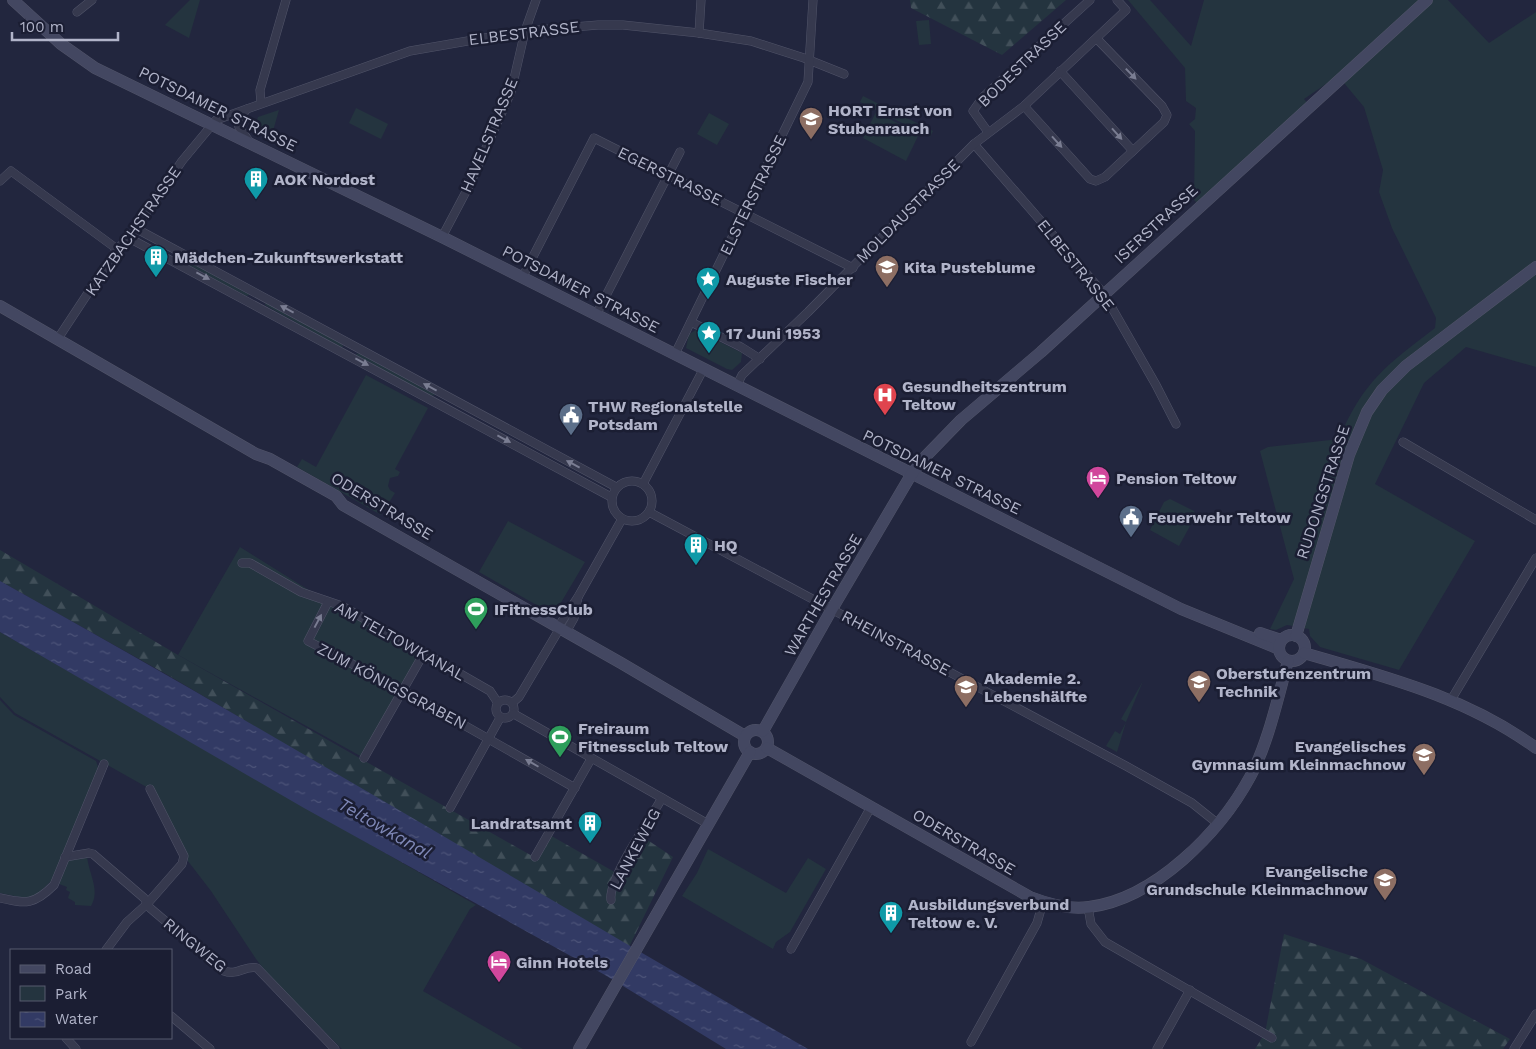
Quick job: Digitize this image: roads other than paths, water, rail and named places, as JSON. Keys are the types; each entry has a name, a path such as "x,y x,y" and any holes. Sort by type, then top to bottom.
{"street":[{"name":"POTSDAMER STRASSE","path":"13,0 75,56 704,368 911,475 1187,612 1280,645 1281,656 1288,661"},
{"path":"78,12 92,0"},
{"path":"261,103 260,90 286,0"},
{"name":"HAVELSTRASSE","path":"442,238 469,186 511,92 525,30 536,0"},
{"path":"699,33 701,0"},
{"name":"ELSTERSTRASSE","path":"675,354 808,82 813,0"},
{"name":"BODESTRASSE","path":"988,132 973,111 983,97 1090,0"},
{"name":"BODESTRASSE","path":"974,144 1024,106 1126,10 1117,0"},
{"name":"ISERSTRASSE","path":"911,475 925,457 961,420 993,395 1427,0"},
{"name":"ELBESTRASSE","path":"211,125 220,117 388,61 410,51 525,30 598,25 699,33 751,41 810,60 844,74"},
{"name":"BODESTRASSE","path":"1024,106 1090,179 1096,181 1105,178 1165,120 1167,115 1162,106 1097,39"},
{"name":"BODESTRASSE","path":"1060,71 1133,151"},
{"path":"250,107 238,120 239,127 250,143"},
{"name":"KATZBACHSTRASSE","path":"57,340 117,249 129,238 211,125"},
{"name":"EGERSTRASSE","path":"522,278 594,138 853,268"},
{"name":"ELBESTRASSE","path":"974,144 1104,294 1176,424"},
{"name":"MOLDAUSTRASSE","path":"737,385 742,375 853,268 974,144"},
{"path":"596,315 680,152"},
{"path":"0,181 11,171 117,249"},
{"path":"135,228 616,487"},
{"path":"129,238 255,304 611,497"},
{"path":"171,259 176,249"},
{"name":"RUDONGSTRASSE","path":"1296,636 1349,455 1367,412 1382,390 1400,372 1536,267"},
{"path":"255,304 260,295"},
{"name":"ODERSTRASSE","path":"0,306 259,456 270,459 336,496 343,505 745,736"},
{"path":"690,322 742,347 760,359"},
{"path":"347,354 352,344"},
{"path":"643,484 704,368"},
{"path":"441,405 446,395"},
{"path":"1403,442 1536,520"},
{"path":"535,456 540,446"},
{"name":"WARTHESTRASSE","path":"763,731 832,608 911,475"},
{"path":"626,481 643,484 649,490 652,499 649,512 637,521 622,519 614,512 611,497 616,487 626,481"},
{"name":"RHEINSTRASSE","path":"649,512 1126,766 1192,803 1218,823"},
{"path":"512,703 519,697 561,629 574,618 578,597 622,519"},
{"path":"1451,700 1536,558"},
{"name":"AM TELTOWKANAL","path":"242,563 250,562 301,592 342,606 490,692 498,703"},
{"name":"ZUM KÖNIGSGRABEN","path":"328,602 308,640 402,690 575,788"},
{"path":"1280,645 1288,636 1296,636 1304,644 1304,653 1297,660 1288,661"},
{"path":"364,758 424,653"},
{"path":"1304,653 1378,674 1451,700 1510,729 1536,748"},
{"name":"ODERSTRASSE","path":"767,748 1013,889 1043,902 1072,908 1088,907 1130,895 1169,870 1194,849 1218,823 1251,776 1288,661"},
{"path":"500,718 496,711 498,703 504,700 512,703"},
{"path":"512,703 514,714 708,824"},
{"path":"500,718 506,719 514,714"},
{"path":"450,808 500,718"},
{"path":"751,730 763,731 768,741 767,748 761,753 750,752 745,746 745,736 751,730"},
{"path":"579,1049 750,752"},
{"path":"535,857 591,759"},
{"path":"0,898 26,904 44,894 54,885 104,764"},
{"path":"107,949 127,922 147,904 182,864 184,856 150,789"},
{"name":"LANKEWEG","path":"610,900 610,894 618,874 662,798"},
{"path":"791,949 871,808"},
{"path":"65,857 88,853 93,854 147,904"},
{"path":"971,1042 1038,923 1043,902"},
{"name":"RINGWEG","path":"147,904 224,971 235,973 251,967 257,968 335,1049"},
{"path":"1088,907 1091,924 1105,942 1272,1038"},
{"path":"1157,1049 1190,990"},
{"path":"1514,1049 1536,1014"},
{"path":"172,1017 210,1049"},
{"path":"67,1039 76,1049"}],"water":[{"name":"Teltowkanal","path":"0,581 203,696 808,1049 726,1049 605,975 304,808 0,632"}],"place":[{"name":"HORT Ernst von Stubenrauch","path":"811,140"},
{"name":"AOK Nordost","path":"256,200"},
{"name":"Mädchen-Zukunftswerkstatt","path":"156,278"},
{"name":"Kita Pusteblume","path":"887,288"},
{"name":"Auguste Fischer","path":"708,300"},
{"name":"17 Juni 1953","path":"709,354"},
{"name":"Gesundheitszentrum Teltow","path":"885,416"},
{"name":"THW Regionalstelle Potsdam","path":"571,436"},
{"name":"Pension Teltow","path":"1098,499"},
{"name":"Feuerwehr Teltow","path":"1131,538"},
{"name":"HQ","path":"696,566"},
{"name":"IFitnessClub","path":"476,630"},
{"name":"Oberstufenzentrum Technik","path":"1199,703"},
{"name":"Akademie 2. Lebenshälfte","path":"966,708"},
{"name":"Freiraum Fitnessclub Teltow","path":"560,758"},
{"name":"Evangelisches Gymnasium Kleinmachnow","path":"1424,776"},
{"name":"Landratsamt","path":"590,844"},
{"name":"Evangelische Grundschule Kleinmachnow","path":"1385,901"},
{"name":"Ausbildungsverbund Teltow e. V.","path":"891,934"},
{"name":"Ginn Hotels","path":"499,983"}]}
